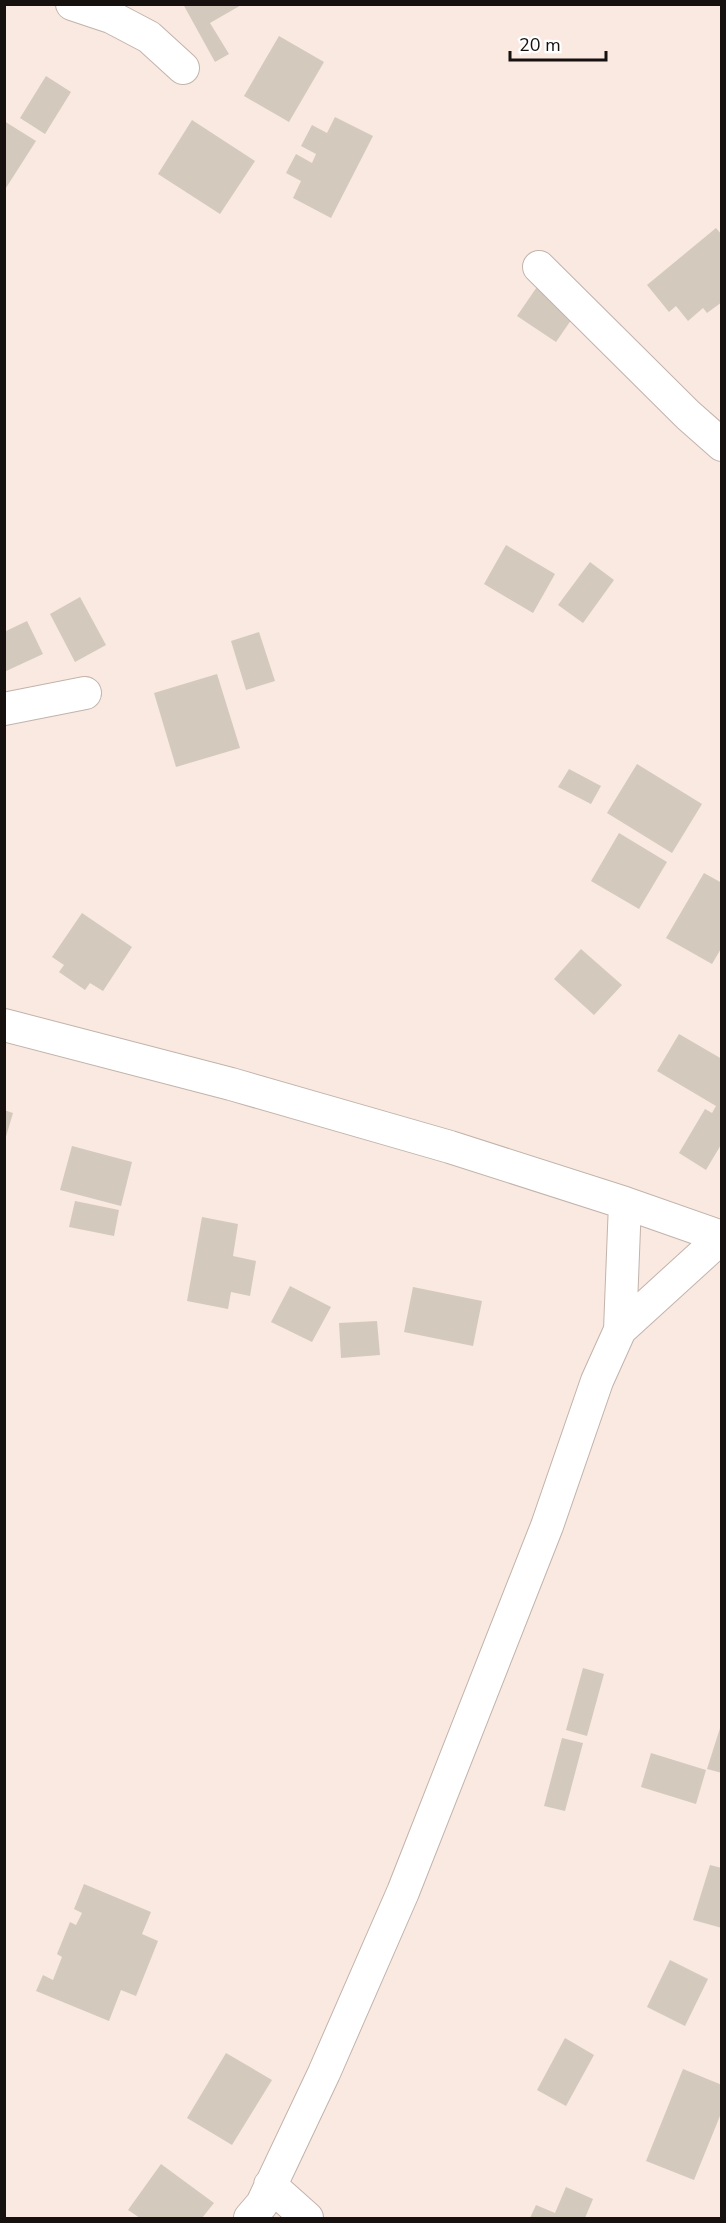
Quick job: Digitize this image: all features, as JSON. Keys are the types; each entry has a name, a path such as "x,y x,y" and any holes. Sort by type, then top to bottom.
{"street":[{"path":"72,4 111,17 149,37 183,68"},
{"path":"539,267 688,415 722,445"},
{"path":"4,709 85,693"},
{"path":"7,1033 254,1090 450,1147 625,1203 722,1237 620,1330"},
{"path":"250,2218 262,2204 324,2073 404,1892 547,1526 597,1381 620,1330 625,1203"},
{"path":"270,2185 307,2218"}],"building":[{"path":"183,4 243,4 210,23 229,54 215,62"},
{"path":"279,36 324,62 289,122 244,96"},
{"path":"46,76 71,92 45,134 20,118"},
{"path":"335,117 373,136 331,218 293,198 301,181 286,173 296,154 312,163 316,154 301,146 312,125 327,133"},
{"path":"192,120 255,161 220,214 158,174"},
{"path":"4,121 36,141 4,191"},
{"path":"716,228 722,235 722,302 707,313 703,308 688,321 676,306 669,312 647,285"},
{"path":"539,284 578,310 556,342 517,316"},
{"path":"506,545 555,574 533,613 484,584"},
{"path":"590,562 614,580 583,623 558,605"},
{"path":"80,597 106,645 75,662 50,614"},
{"path":"27,621 43,654 4,672 4,632"},
{"path":"259,632 275,681 246,690 231,641"},
{"path":"217,674 240,748 176,767 154,693"},
{"path":"637,764 702,804 672,853 607,813"},
{"path":"569,769 601,786 591,804 558,787"},
{"path":"619,833 667,862 639,909 591,881"},
{"path":"704,873 722,883 722,947 712,964 666,938"},
{"path":"82,913 132,947 103,991 90,983 85,990 59,972 64,965 52,957"},
{"path":"581,949 622,985 594,1015 554,979"},
{"path":"679,1034 722,1059 722,1143 706,1170 679,1153 705,1109 712,1113 716,1106 657,1071"},
{"path":"4,1110 13,1113 5,1140 4,1139"},
{"path":"72,1146 132,1162 121,1206 60,1190"},
{"path":"75,1201 119,1210 114,1236 69,1227"},
{"path":"202,1217 238,1224 233,1256 256,1261 250,1296 231,1292 228,1309 187,1301"},
{"path":"290,1286 331,1307 312,1342 271,1322"},
{"path":"413,1287 482,1301 473,1346 404,1332"},
{"path":"377,1321 380,1355 341,1358 339,1323"},
{"path":"583,1668 604,1674 587,1736 566,1730"},
{"path":"722,1725 722,1773 707,1769"},
{"path":"562,1738 583,1743 565,1811 544,1806"},
{"path":"651,1753 706,1770 696,1804 641,1787"},
{"path":"710,1865 722,1868 722,1928 693,1920"},
{"path":"84,1884 151,1912 142,1934 158,1941 136,1996 121,1990 109,2021 36,1991 43,1975 53,1980 62,1957 57,1954 70,1922 76,1925 82,1913 74,1909"},
{"path":"670,1960 708,1979 685,2026 647,2007"},
{"path":"565,2038 594,2055 566,2106 537,2090"},
{"path":"226,2053 272,2080 232,2145 187,2118"},
{"path":"683,2069 722,2085 722,2111 694,2180 646,2161"},
{"path":"161,2164 214,2203 202,2218 140,2218 128,2210"},
{"path":"566,2187 593,2199 585,2218 530,2218 536,2205 555,2213"}]}
